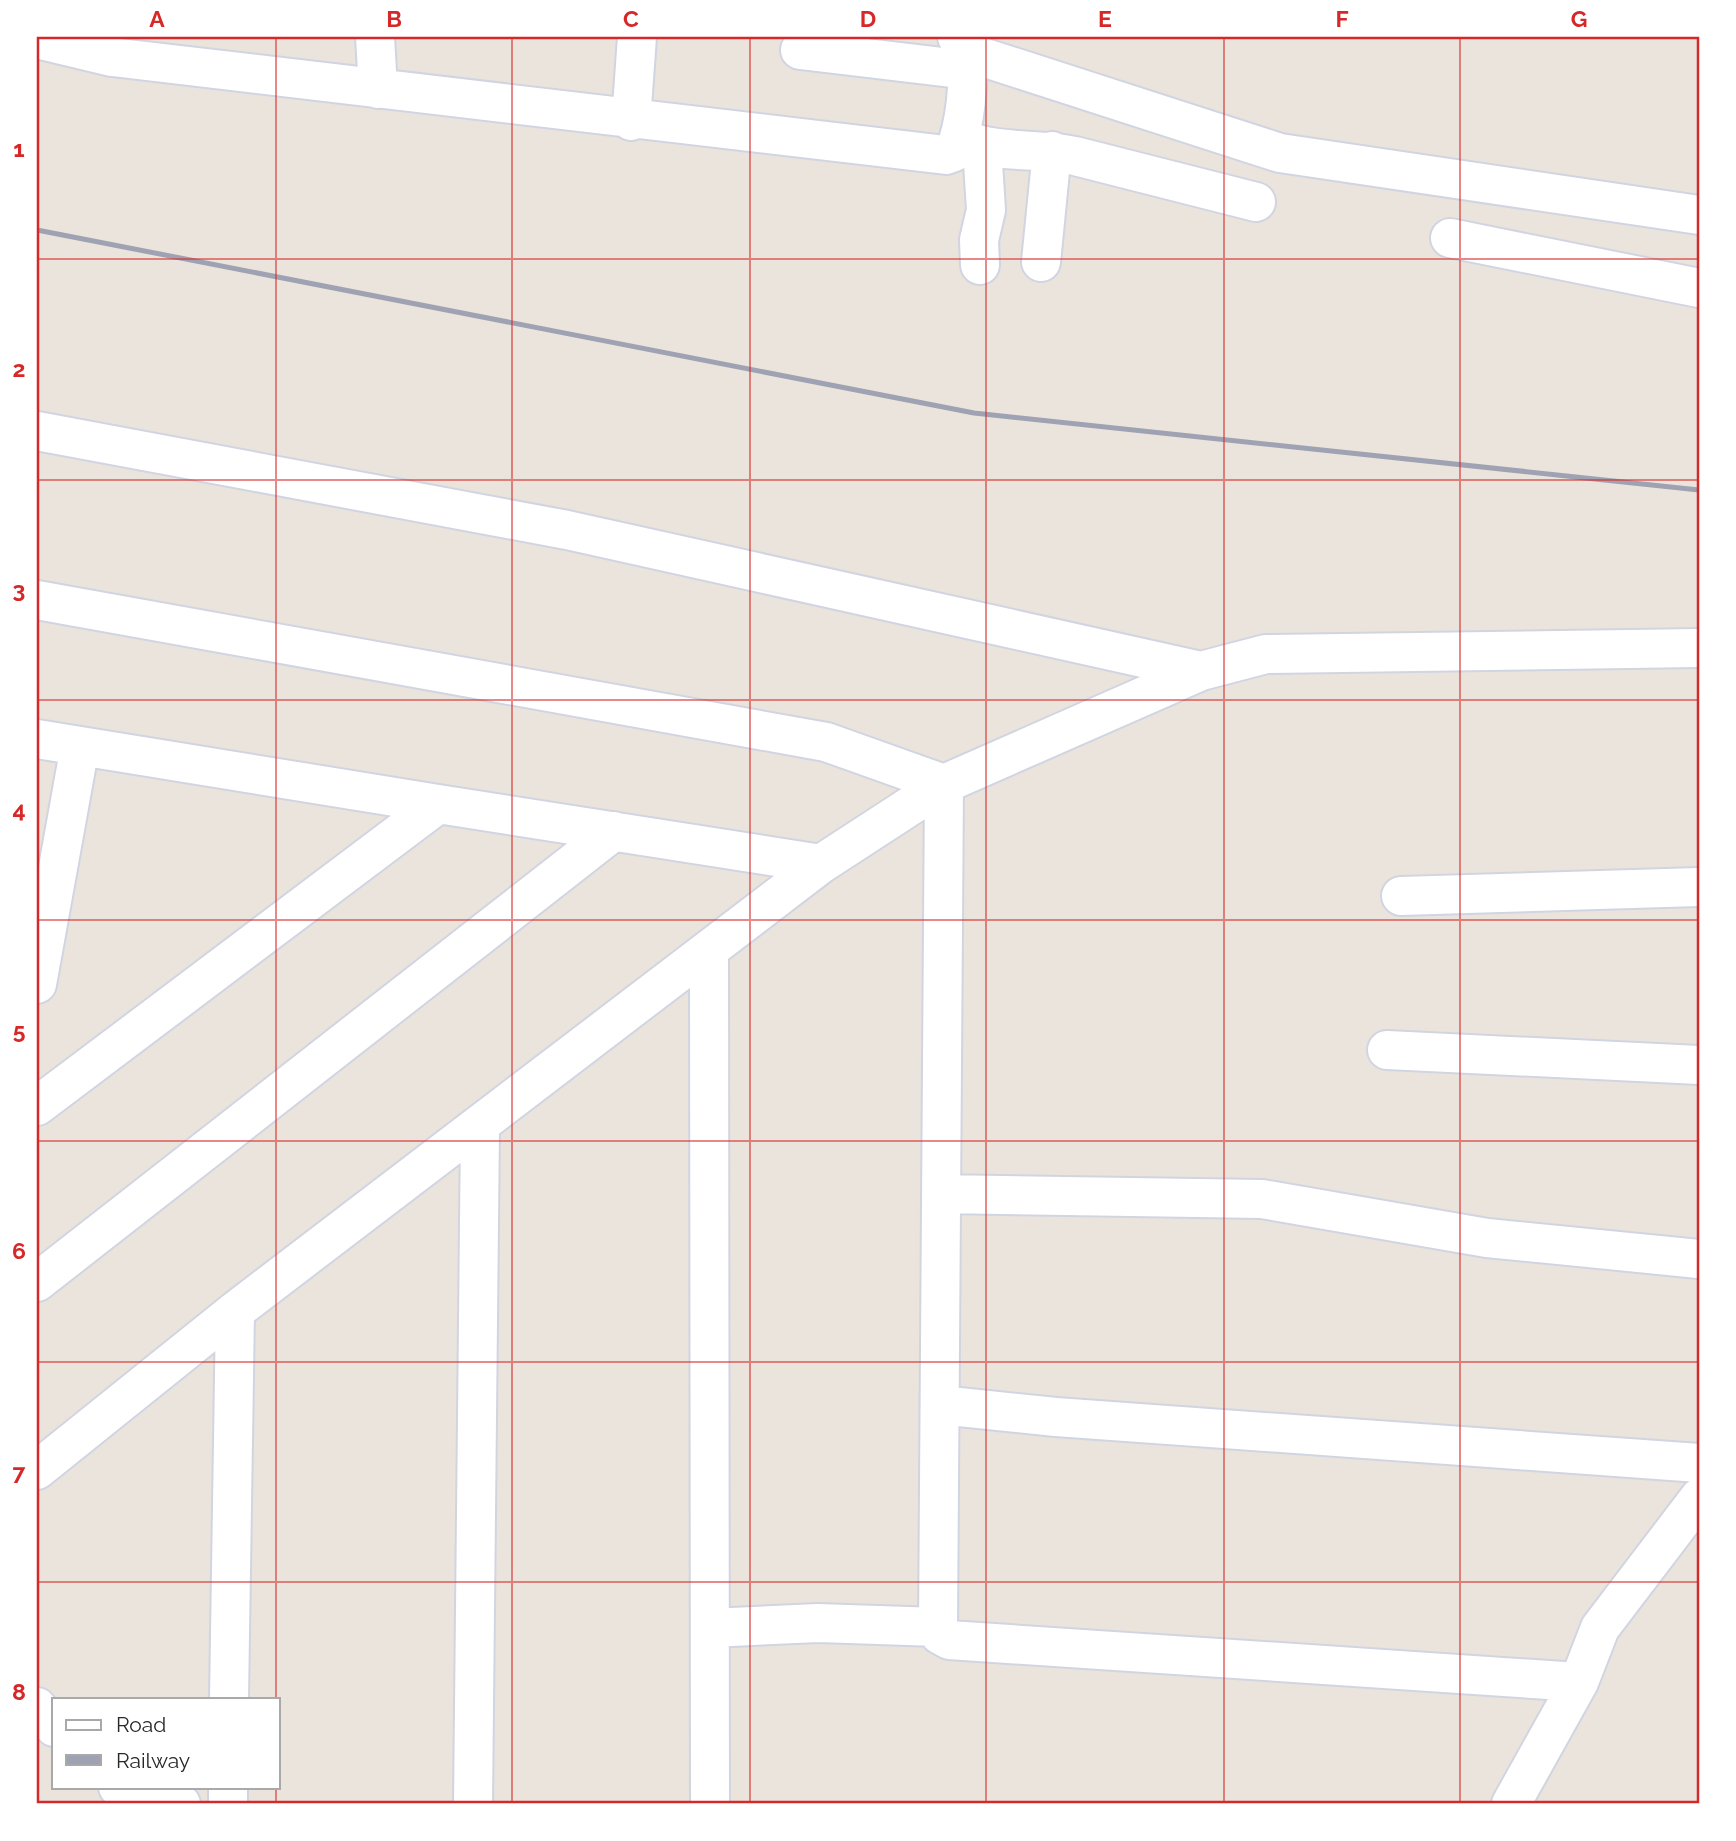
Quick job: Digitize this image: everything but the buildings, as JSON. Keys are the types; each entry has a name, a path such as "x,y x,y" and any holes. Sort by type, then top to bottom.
{"street":[{"path":"375,37 378,89"},
{"path":"631,121 637,37"},
{"path":"37,39 112,47 378,89 631,121 946,155 971,143 1002,151 1052,151 1256,202"},
{"path":"800,50 964,53 1280,153 1699,215"},
{"path":"964,53 971,143 986,210 979,240 980,265"},
{"path":"1041,262 1052,151"},
{"path":"1450,238 1699,288"},
{"path":"37,432 567,530 1201,671"},
{"path":"37,600 826,742 944,784"},
{"path":"37,1470 235,1311 821,864 944,784 1201,671 1266,654 1699,648"},
{"path":"37,739 821,864"},
{"path":"37,984 80,746"},
{"path":"944,784 940,1635 949,1640 1579,1682"},
{"path":"37,1106 438,804"},
{"path":"37,1282 614,831"},
{"path":"1401,896 1699,887"},
{"path":"709,952 710,1804"},
{"path":"1387,1050 1699,1065"},
{"path":"473,1804 480,1126"},
{"path":"941,1194 1262,1199 1487,1238 1699,1259"},
{"path":"229,1698 235,1311"},
{"path":"940,1405 1056,1417 1699,1463"},
{"path":"1511,1804 1579,1682 1600,1628 1693,1517"},
{"path":"710,1628 818,1623 938,1627"},
{"path":"37,1707 52,1725"},
{"path":"122,1788 181,1804"}],"railway":[{"path":"37,230 974,413 1699,490"}]}
